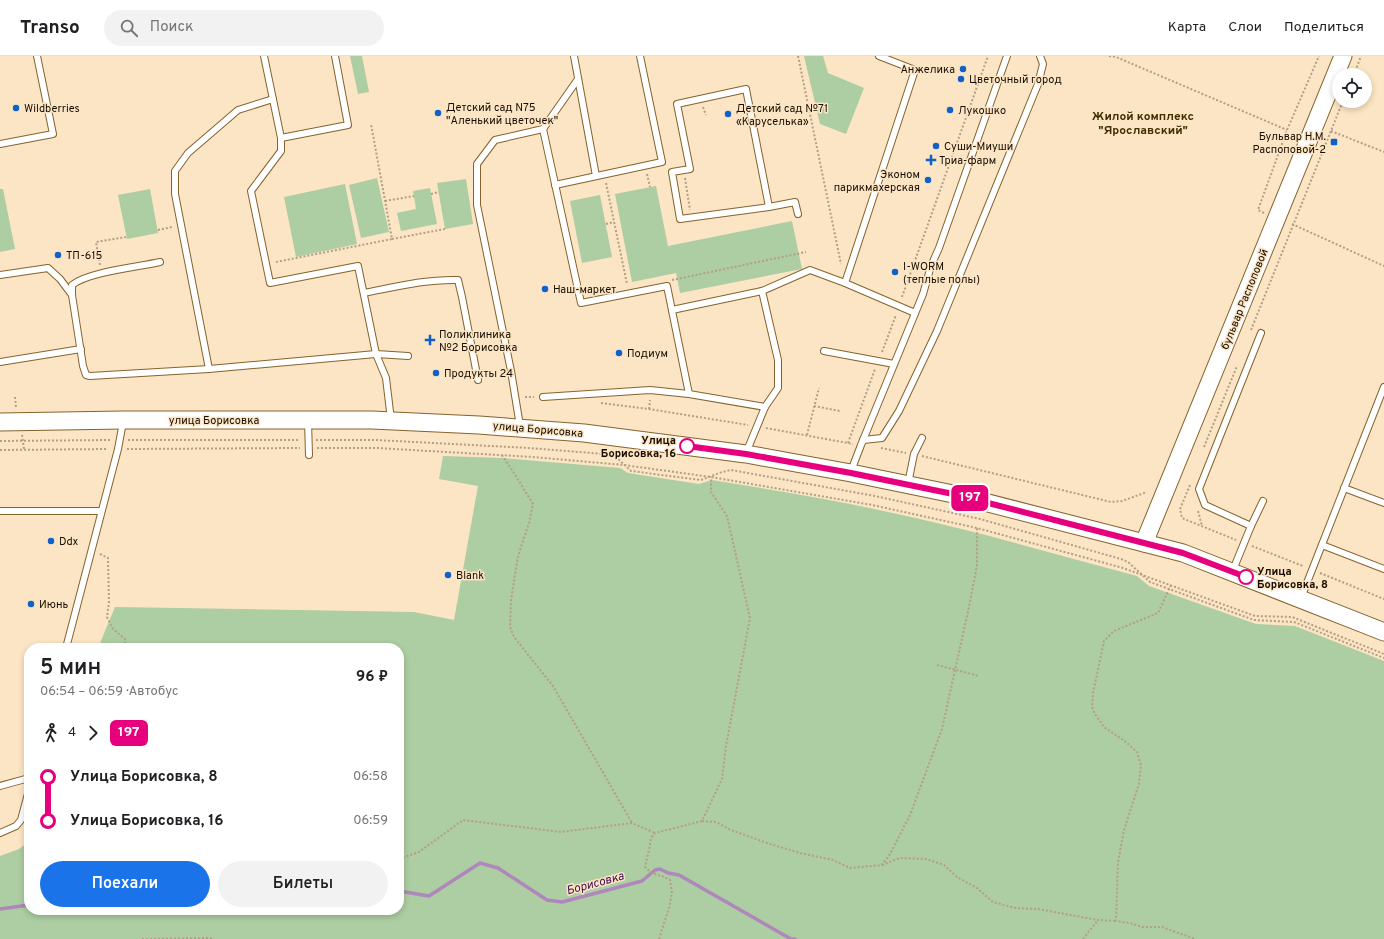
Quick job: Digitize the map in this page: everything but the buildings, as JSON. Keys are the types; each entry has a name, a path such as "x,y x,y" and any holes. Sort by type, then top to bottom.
{"street":[{"name":"бульвар Распоповой","path":"1144,542 1343,56"},
{"name":"улица Борисовка","path":"0,422 123,420 391,421 520,427 647,440 746,454 908,484 1144,542 1183,553 1384,632"}],"lane":[{"path":"0,144 53,134 37,56"},
{"path":"264,56 281,138 281,151 252,191 270,283 358,266 376,354 386,378 391,421"},
{"path":"281,138 348,125 335,56"},
{"path":"574,56 596,176"},
{"path":"555,185 662,162 640,56"},
{"path":"845,283 915,70 879,56"},
{"path":"851,473 862,442 923,294 931,266 939,248 1008,56"},
{"path":"862,442 882,438 899,411 937,331 1038,84 1043,64 1040,56"},
{"path":"520,427 477,205 477,164 495,140 543,129 578,79"},
{"path":"769,207 746,89 677,104 690,169 672,172 680,219 769,207 795,202 798,214"},
{"path":"209,369 175,194 175,171 188,153 238,110 273,99"},
{"path":"543,129 582,303 667,286 689,394"},
{"path":"160,262 90,276 72,285 72,295 80,350 86,375 209,369 376,354 408,356"},
{"path":"0,275 48,268 60,279 72,295"},
{"path":"672,310 762,291 810,270 845,283 915,313"},
{"path":"364,294 441,279 458,280 478,380"},
{"path":"746,454 765,407 778,388 778,360 762,291"},
{"path":"1251,526 1206,505 1199,489 1261,333"},
{"path":"0,362 80,350"},
{"path":"824,351 894,364"},
{"path":"1301,599 1384,387"},
{"path":"543,397 650,390 689,394 765,407"},
{"path":"67,643 118,449 123,420"},
{"path":"308,420 309,455"},
{"path":"908,484 914,454 922,438"},
{"path":"1344,488 1384,503"},
{"path":"1232,572 1263,501"},
{"path":"0,511 101,511"},
{"path":"1322,545 1384,569"},
{"path":"0,786 24,779"},
{"path":"0,833 16,826 21,820 24,809"}],"path":[{"path":"798,56 845,283"},
{"path":"848,443 899,306 988,56"},
{"path":"1109,56 1116,57 1287,130"},
{"path":"1258,210 1287,130 1320,56"},
{"path":"1357,68 1362,56"},
{"path":"1250,333 1340,108"},
{"path":"371,124 392,239"},
{"path":"1331,131 1384,152"},
{"path":"645,166 650,187"},
{"path":"672,172 685,176 691,213"},
{"path":"604,174 628,294"},
{"path":"432,194 439,192"},
{"path":"385,202 414,196"},
{"path":"606,224 614,222"},
{"path":"1294,225 1384,266"},
{"path":"158,230 174,227"},
{"path":"266,264 445,229"},
{"path":"102,274 96,242 126,237"},
{"path":"666,281 806,252"},
{"path":"1203,451 1239,361"},
{"path":"807,435 819,388"},
{"path":"599,394 601,403 757,426 848,443 862,442 1110,502 1122,501 1147,492"},
{"path":"515,396 543,397"},
{"path":"15,397 17,410"},
{"path":"814,406 840,411"},
{"path":"22,435 24,449"},
{"path":"0,441 376,440 529,448 604,454 616,457 631,471 701,480 731,470 875,496 980,519 1121,559 1128,562 1150,582 1254,620 1294,622 1384,658"},
{"path":"0,450 377,448 502,455 624,465 711,477 872,504 977,528 1140,574 1256,616 1292,617 1384,654"},
{"path":"502,455 533,504 529,523 518,556 511,600 510,627 514,637 553,686 632,823"},
{"path":"702,821 722,779 726,746 750,618 727,516 711,492 711,477"},
{"path":"1192,478 1180,509 1182,518 1384,599"},
{"path":"882,865 890,854 910,815 942,729 977,565 977,528"},
{"path":"92,548 108,558 109,602 106,617 113,629 125,639 125,643"},
{"path":"1116,921 1118,862 1124,830 1139,784 1141,766 1137,752 1126,742 1104,727 1095,714 1092,707 1093,693 1104,641 1114,631 1158,613 1171,585"},
{"path":"937,665 979,676"},
{"path":"404,857 420,852 464,820 561,832 632,823 655,833"},
{"path":"659,939 672,893 670,880 658,873 654,874 650,872 645,867 650,850 651,838 655,833 702,821 716,822 731,830 800,852 833,860 850,868 882,865 900,858 926,859 944,865 957,877 976,888 993,902 1015,908 1038,909 1098,920 1130,923 1142,927 1162,927 1196,939"},
{"path":"1083,939 1098,920"},
{"path":"142,939 214,939"}],"green space":[{"path":"350,56 362,56 369,92 358,94"},
{"path":"804,56 823,56 828,73 864,88 846,134 820,124"},
{"path":"377,178 389,232 361,238 349,185"},
{"path":"466,179 473,224 445,229 437,183"},
{"path":"345,184 357,244 296,257 284,197"},
{"path":"656,186 668,246 792,221 802,269 680,293 676,273 632,282 615,194"},
{"path":"430,188 437,224 401,231 397,213 416,209 413,191"},
{"path":"0,189 3,189 15,249 0,252"},
{"path":"150,189 158,233 127,239 118,195"},
{"path":"600,195 612,257 582,263 570,201"},
{"path":"443,456 502,458 620,468 628,473 699,484 712,480 812,497 887,512 968,531 1137,576 1149,586 1256,624 1295,626 1384,661 1384,939 0,939 0,856 19,849 24,846 24,915 404,915 404,643 100,643 115,607 414,612 454,620 478,486 439,479"}],"waterway":[{"name":"Борисовка","path":"404,892 429,896 480,863 498,868 547,900 562,902 642,881 655,870 660,869 668,873 679,875 791,939 795,939"},
{"name":"Борисовка","path":"0,909 24,906"}],"bus line":[{"name":"197","path":"687,446 746,454 908,484 953,494 1183,553 1246,577"}],"place":[{"name":"Анжелика","path":"963,69"},
{"name":"Цветочный город","path":"961,79"},
{"name":"Wildberries","path":"16,108"},
{"name":"Лукошко","path":"950,110"},
{"name":"Детский сад N75 \"Аленький цветочек\"","path":"438,113"},
{"name":"Детский сад №71 «Каруселька»","path":"728,114"},
{"name":"Бульвар Н.М. Распоповой-2","path":"1334,142"},
{"name":"Суши-Миуши","path":"936,146"},
{"name":"Триа-фарм","path":"931,160"},
{"name":"Эконом парикмахерская","path":"928,180"},
{"name":"ТП-615","path":"58,255"},
{"name":"I-WORM (теплые полы)","path":"895,272"},
{"name":"Наш-маркет","path":"545,289"},
{"name":"Поликлиника №2 Борисовка","path":"430,340"},
{"name":"Подиум","path":"619,353"},
{"name":"Продукты 24","path":"436,373"},
{"name":"Улица Борисовка, 16","path":"687,446"},
{"name":"Ddx","path":"51,541"},
{"name":"Blank","path":"448,575"},
{"name":"Улица Борисовка, 8","path":"1246,577"},
{"name":"Июнь","path":"31,604"}],"district":[{"name":"Жилой комплекс \"Ярославский\"","path":"1143,123"}]}
